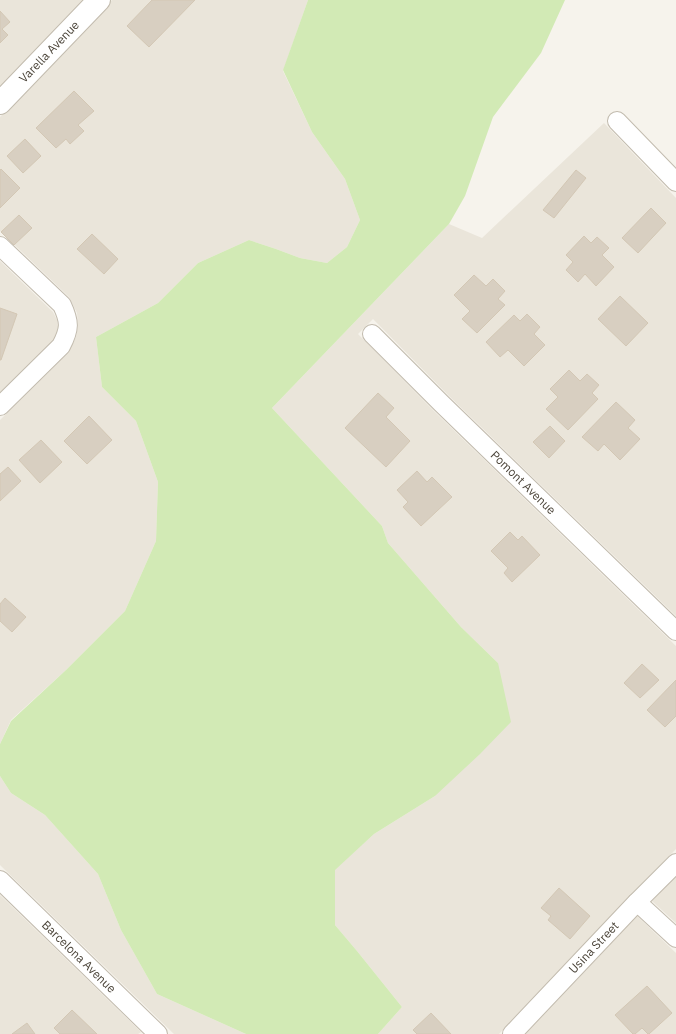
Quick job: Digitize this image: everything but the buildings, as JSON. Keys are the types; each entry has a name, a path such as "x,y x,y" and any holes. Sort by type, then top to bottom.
{"street":[{"name":"Varella Avenue","path":"0,103 99,0"},
{"path":"617,121 676,182"},
{"path":"0,246 62,305 67,316 68,326 62,346 0,406"},
{"name":"Pomont Avenue","path":"372,334 441,404 676,631"},
{"name":"Usina Street","path":"512,1034 676,863"},
{"name":"Barcelona Avenue","path":"0,880 155,1033"},
{"path":"637,902 676,938"}],"shaded area":[{"path":"0,0 86,0 0,90"},
{"path":"112,0 308,0 283,71 312,132 345,179 360,220 347,247 327,263 300,258 249,240 198,263 158,303 96,337 102,387 136,421 158,482 156,541 125,611 66,670 11,720 0,744 0,420 68,353 76,337 78,326 77,313 69,297 0,231 0,117"},
{"path":"604,123 676,198 676,616 449,396 373,319 358,334 434,411 676,646 676,849 499,1034 378,1034 402,1007 335,925 334,870 374,834 435,796 498,663 461,627 388,543 382,526 272,408 449,224 482,238"},
{"path":"0,261 53,312 57,320 58,327 57,334 53,341 0,393"},
{"path":"0,776 11,793 45,815 98,874 121,930 157,994 246,1034 174,1034 0,865"},
{"path":"676,876 676,923 652,901"},
{"path":"0,895 141,1032 138,1034 0,1034"},
{"path":"637,916 676,953 676,1034 525,1034"}],"green space":[{"path":"308,0 565,0 541,53 493,117 465,196 449,224 272,408 382,526 388,543 461,627 498,663 511,722 480,754 435,796 374,834 335,870 335,925 402,1007 378,1034 246,1034 157,994 121,930 98,874 45,815 11,793 0,776 0,744 11,721 66,670 125,611 156,541 158,482 136,421 102,387 96,337 158,303 198,263 249,240 300,258 327,263 347,247 360,220 345,179 312,132 283,70"}]}
